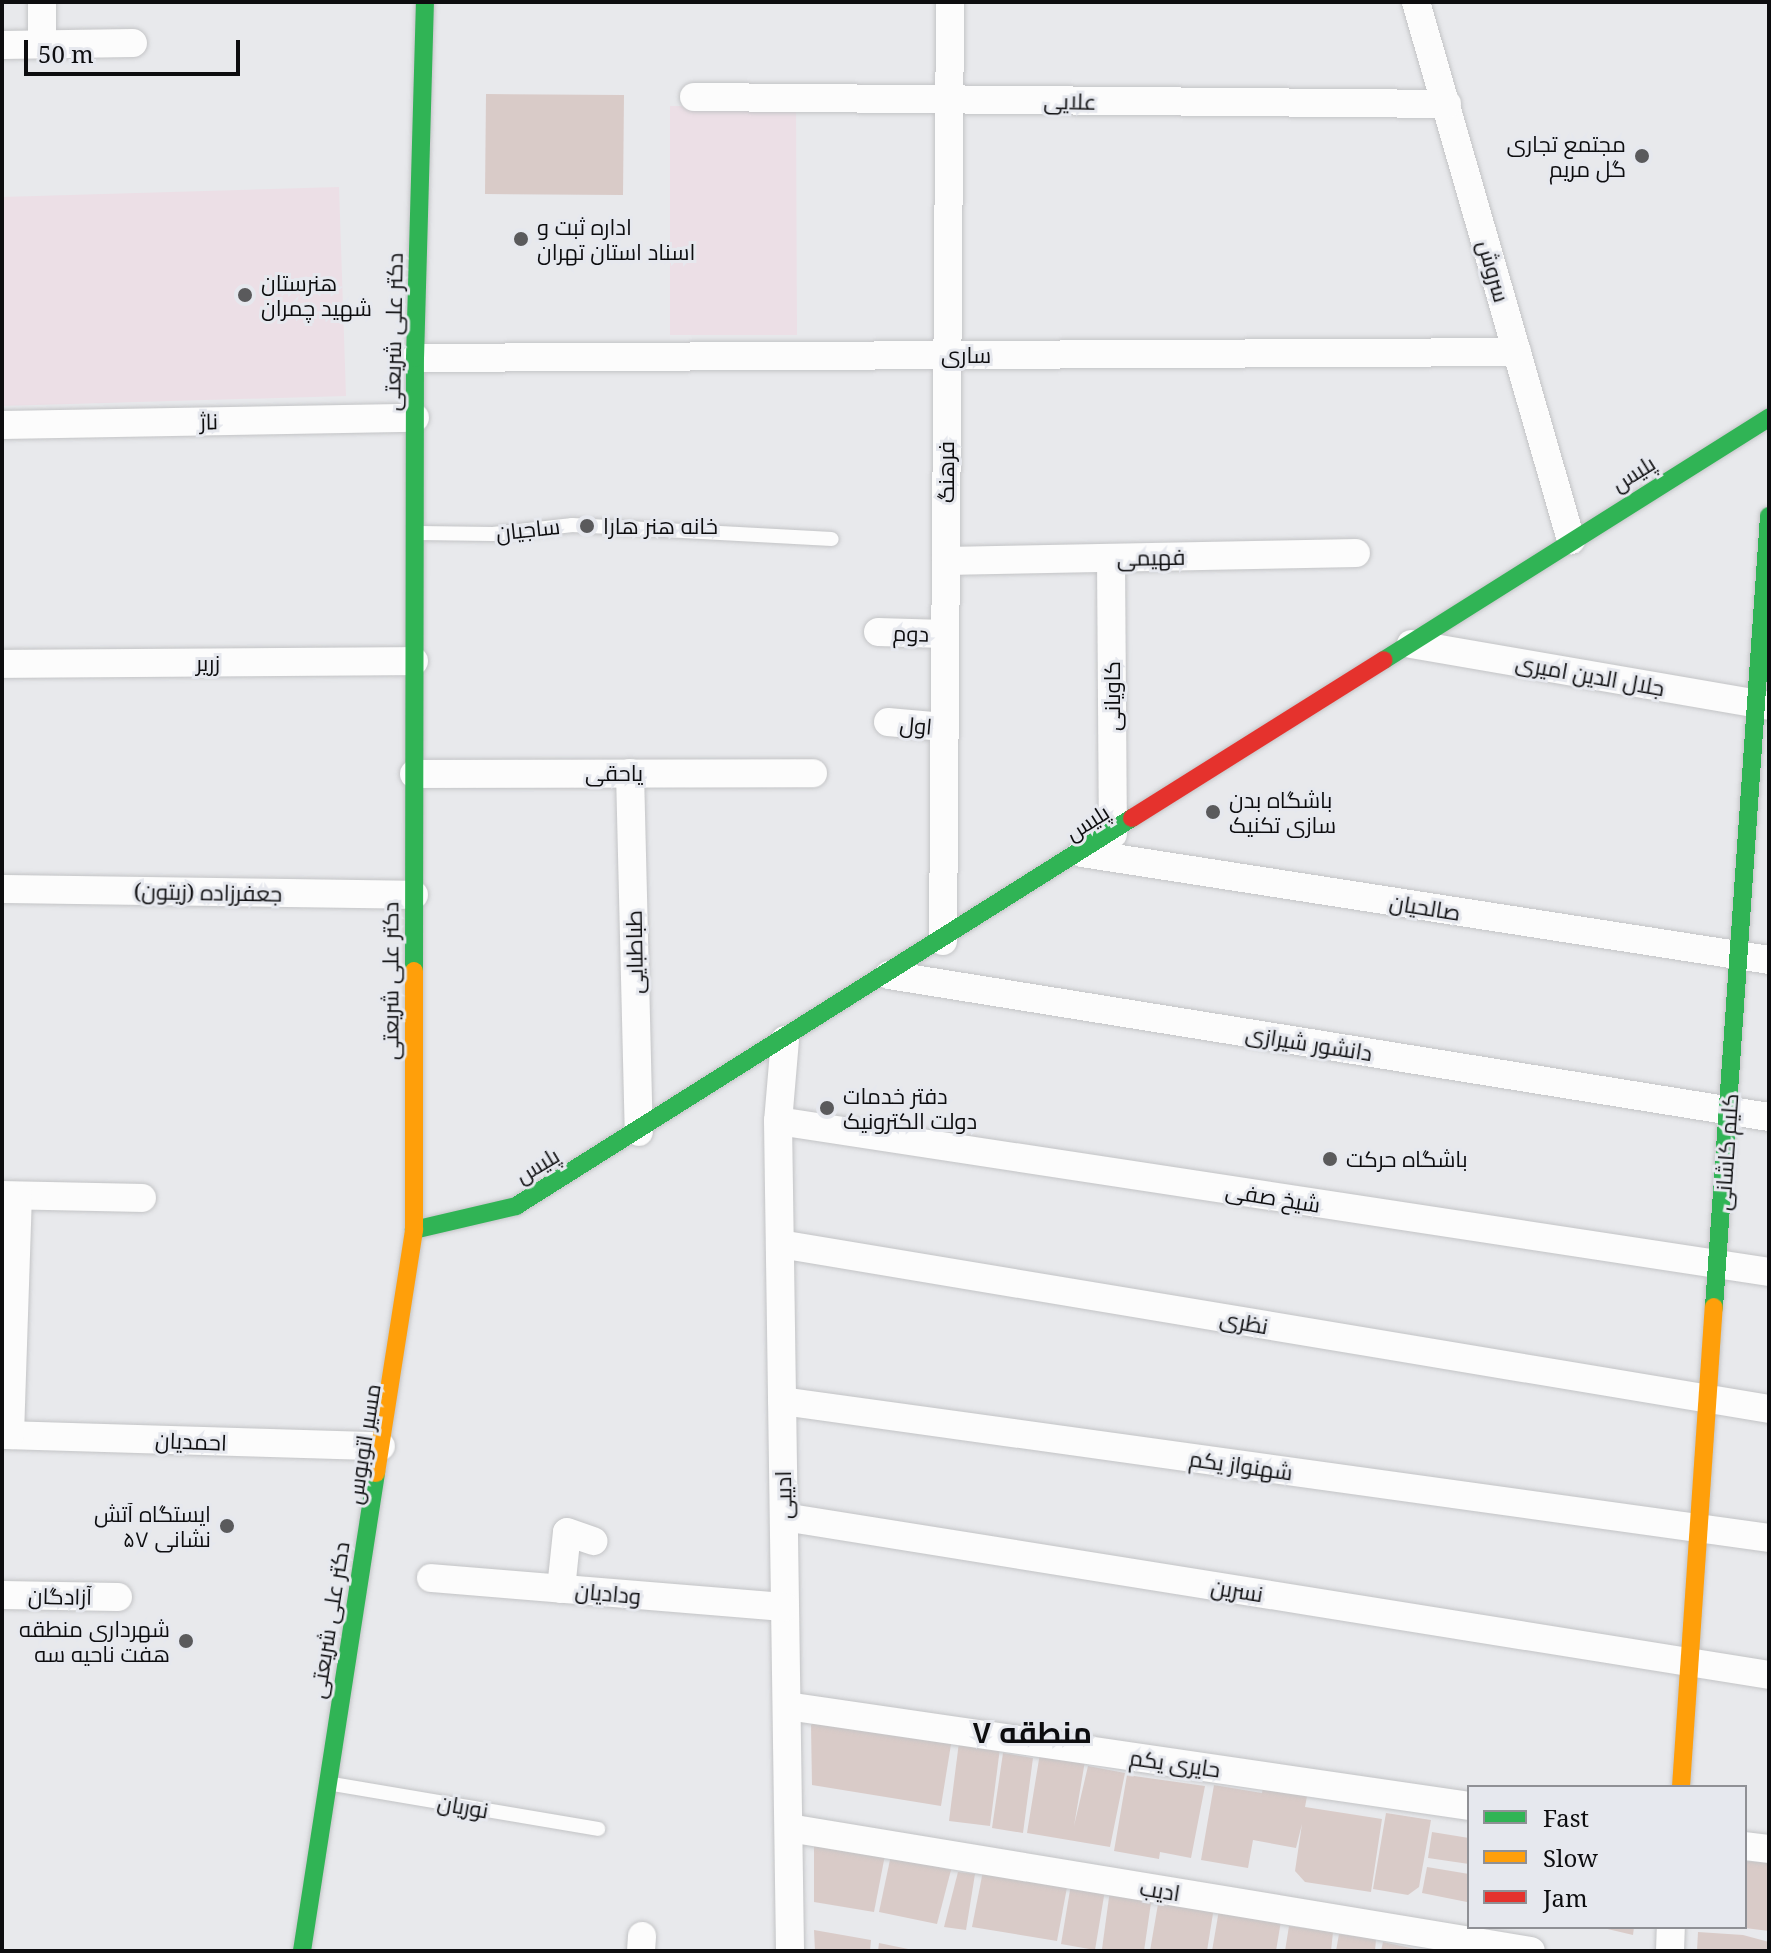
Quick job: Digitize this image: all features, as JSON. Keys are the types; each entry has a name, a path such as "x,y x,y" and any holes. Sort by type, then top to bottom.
{"main road":[{"name":"دکتر علی شریعتی","path":"302,1951 328,1783 366,1445 414,1230 415,358 425,2"},
{"name":"پلیس","path":"414,1230 516,1206 889,975 1571,540 1769,418"},
{"name":"کلیم کاشانی","path":"1681,1785 1739,955 1763,705 1769,516"}],"street":[{"path":"42,2 42,44"},
{"name":"فرهنگ","path":"943,941 950,2"},
{"name":"سروش","path":"1416,2 1571,540"},
{"path":"2,45 133,43"},
{"name":"علایی","path":"694,97 1447,104"},
{"name":"ساری","path":"415,358 1517,352"},
{"name":"ناژ","path":"2,425 415,418"},
{"name":"فهیمی","path":"946,561 1356,553"},
{"name":"کاویانی","path":"1111,558 1113,834"},
{"name":"دوم","path":"878,632 945,634"},
{"name":"جلال الدین امیری","path":"1411,644 1763,705"},
{"name":"زریر","path":"2,664 414,661"},
{"name":"اول","path":"888,722 944,727"},
{"name":"طباطبایی","path":"630,773 639,1132"},
{"name":"یاحقی","path":"414,774 813,773"},
{"name":"صالحیان","path":"1082,853 1769,960"},
{"name":"جعفرزاده (زیتون)","path":"2,889 414,895"},
{"name":"دانشور شیرازی","path":"889,975 1769,1117"},
{"name":"ادیبی","path":"785,1040 778,1121 790,1951"},
{"name":"شیخ صفی","path":"778,1121 1769,1272"},
{"path":"6,1435 10,1196 142,1198"},
{"name":"نظری","path":"780,1244 1769,1409"},
{"name":"شهنواز یکم","path":"782,1401 1769,1538"},
{"name":"احمدیان","path":"6,1435 366,1445"},
{"name":"نسرین","path":"784,1517 1769,1675"},
{"path":"561,1589 567,1532 593,1541"},
{"name":"ودادیان","path":"431,1578 785,1607"},
{"name":"آزادگان","path":"2,1595 118,1597"},
{"name":"حایری یکم","path":"787,1706 1467,1806"},
{"name":"ادیب","path":"789,1828 1531,1951"},
{"path":"1747,1846 1769,1849"},
{"path":"1670,1951 1671,1929"}],"lane":[{"name":"ساجیان","path":"415,533 493,534 572,525 832,539"},
{"name":"مسیر اتوبوس","path":"372,1385 397,1248 414,1230"},
{"path":"289,1951 346,1553"},
{"name":"نوریان","path":"328,1783 598,1829"}],"shaded area":[{"path":"670,106 796,106 797,335 670,335"},
{"path":"339,187 346,396 2,406 2,197"}],"building":[{"path":"486,94 624,95 623,195 485,194"},
{"path":"824,1715 953,1732 941,1806 812,1785 811,1725"},
{"path":"959,1742 1000,1748 990,1826 949,1821"},
{"path":"1003,1753 1033,1758 1023,1833 992,1828"},
{"path":"1040,1753 1085,1761 1074,1826 1088,1766 1125,1773 1110,1847 1027,1833"},
{"path":"1127,1775 1205,1786 1191,1858 1160,1852 1159,1859 1114,1851"},
{"path":"1264,1783 1308,1791 1305,1807 1382,1819 1371,1892 1305,1882 1295,1871 1302,1824 1296,1848 1253,1840 1248,1868 1201,1860 1214,1785 1262,1793"},
{"path":"1386,1813 1431,1820 1419,1887 1408,1895 1373,1889"},
{"path":"1432,1832 1467,1838 1467,1864 1428,1858"},
{"path":"814,1846 885,1855 874,1912 814,1902"},
{"path":"891,1855 951,1870 937,1924 879,1912"},
{"path":"1747,1861 1769,1863 1769,1931 1747,1928"},
{"path":"1427,1867 1467,1874 1467,1902 1422,1893"},
{"path":"983,1871 1068,1882 1057,1941 972,1927"},
{"path":"958,1872 975,1874 966,1930 944,1927"},
{"path":"1071,1884 1105,1890 1095,1950 1061,1944"},
{"path":"1110,1890 1152,1896 1144,1951 1102,1949"},
{"path":"1159,1898 1214,1907 1207,1951 1150,1951"},
{"path":"1219,1910 1281,1921 1276,1951 1212,1951"},
{"path":"1289,1926 1333,1932 1331,1951 1285,1951"},
{"path":"1608,1929 1634,1929 1633,1935"},
{"path":"814,1930 871,1940 870,1951 815,1951"},
{"path":"1698,1932 1743,1935 1769,1942 1769,1951 1697,1951"},
{"path":"1339,1934 1376,1939 1375,1951 1336,1951"},
{"path":"1383,1942 1420,1950 1420,1951 1381,1951"},
{"path":"879,1943 913,1950 913,1951 878,1951"}],"traffic: fast":[{"path":"414,971 415,358 425,2"},
{"path":"1384,660 1769,418"},
{"path":"1714,1307 1769,516"},
{"path":"414,1230 516,1206 1132,818"},
{"path":"302,1951 376,1473"}],"traffic: slow":[{"path":"376,1473 414,1230 414,971"},
{"path":"1681,1785 1714,1307"}],"traffic: jam":[{"path":"1132,818 1384,660"}],"place":[{"name":"مجتمع تجاری گل مریم","path":"1642,156"},
{"name":"اداره ثبت و اسناد استان تهران","path":"521,239"},
{"name":"هنرستان شهید چمران","path":"245,295"},
{"name":"خانه هنر هارا","path":"587,526"},
{"name":"باشگاه بدن سازی تکنیک","path":"1213,812"},
{"name":"دفتر خدمات دولت الکترونیک","path":"827,1108"},
{"name":"باشگاه حرکت","path":"1330,1159"},
{"name":"ایستگاه آتش نشانی ۵۷","path":"227,1526"},
{"name":"شهرداری منطقه هفت ناحیه سه","path":"186,1641"}],"district":[{"name":"منطقه ۷","path":"1032,1732"}]}
